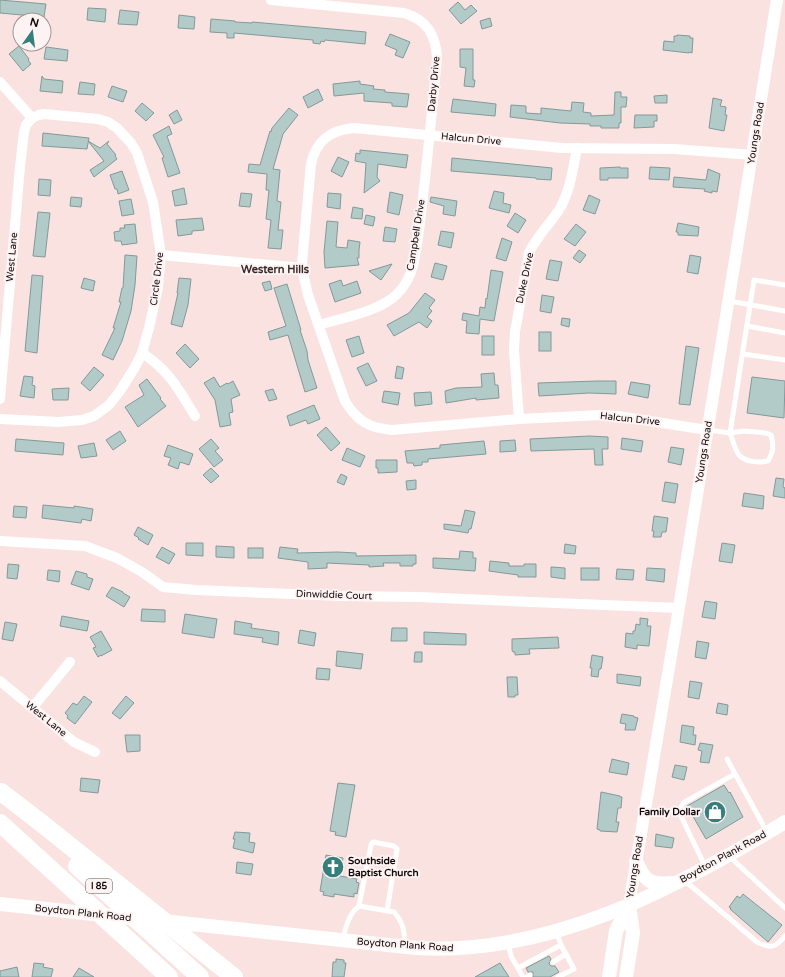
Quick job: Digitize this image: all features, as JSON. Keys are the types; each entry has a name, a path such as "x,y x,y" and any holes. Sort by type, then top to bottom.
{"highway":[{"name":"I 85","path":"0,792 59,849 200,977"},
{"path":"0,792 40,822 234,977"},
{"name":"I 85","path":"0,823 169,977"}],"main road":[{"name":"Boydton Plank Road","path":"0,904 405,947 440,949 473,948 556,931 629,905 681,881 785,822"},
{"path":"636,861 642,874 650,882 660,884 681,881"},
{"path":"609,977 616,931 629,905"},
{"path":"626,977 633,933 629,905"}],"street":[{"name":"Darby Drive","path":"271,0 404,13 419,19 431,32 436,48 437,58 430,135"},
{"name":"Youngs Road","path":"629,905 679,608 777,0"},
{"path":"0,82 32,118"},
{"name":"Circle Drive","path":"0,419 59,422 82,420 94,416 109,405 135,368 142,353 158,287 161,255 153,202 137,153 131,143 123,133 108,122 98,119 44,114 32,118"},
{"name":"West Lane","path":"0,399 24,132 26,125 32,118"},
{"name":"Halcun Drive","path":"707,430 618,416 600,415 519,419 392,430 370,426 355,416 345,401 308,295 303,268 308,187 311,164 316,150 321,142 328,136 344,129 354,128 577,148 674,148 753,155"},
{"name":"Campbell Drive","path":"319,325 375,308 386,303 396,296 409,278 413,266 430,135"},
{"name":"Duke Drive","path":"519,419 514,350 515,332 529,253 533,244 559,209 570,181 577,148"},
{"path":"161,255 303,268"},
{"path":"142,353 153,360 171,378 195,416"},
{"name":"Dinwiddie Court","path":"0,541 85,546 117,558 142,572 163,587 196,590 341,596 419,596 679,608"},
{"path":"32,708 70,662"},
{"name":"West Lane","path":"0,681 74,742 95,752"}],"lane":[{"path":"707,430 730,433 766,433 771,435 773,441 772,454 768,461 763,462 745,459 739,455 730,433 754,280 785,286"},
{"path":"728,301 785,311"},
{"path":"747,326 785,333"},
{"path":"743,354 785,360"},
{"path":"727,759 768,832"},
{"path":"706,867 680,812 683,803 735,774"},
{"path":"343,940 348,918 359,906 371,845 373,842 394,846 397,849 387,911"},
{"path":"728,854 785,908"},
{"path":"681,881 757,942 766,947 771,947 778,944 785,936"},
{"path":"359,906 394,912 401,920 404,929 405,947"},
{"path":"556,931 561,945 574,969 558,977"},
{"path":"507,942 511,956 523,977"},
{"path":"518,968 561,945"},
{"path":"553,962 566,954"}],"building":[{"path":"0,0 46,4 45,12 12,12 12,14 0,13"},
{"path":"458,2 465,10 471,5 477,11 461,24 449,10"},
{"path":"88,8 106,9 105,22 87,20"},
{"path":"120,10 139,12 137,25 118,24"},
{"path":"179,15 195,17 194,29 178,28"},
{"path":"490,18 492,26 482,29 480,21"},
{"path":"211,19 366,32 365,44 325,40 324,42 321,41 320,44 313,43 313,40 234,33 234,38 227,38 227,33 210,32"},
{"path":"390,34 410,42 403,58 395,55 397,50 385,45"},
{"path":"674,36 690,36 690,38 693,38 692,53 663,50 664,41 674,42"},
{"path":"52,48 68,50 67,61 44,59 45,52 52,52"},
{"path":"460,49 473,49 474,87 464,86 466,68 460,67"},
{"path":"12,52 24,52 31,64 23,71 9,54"},
{"path":"42,76 44,79 63,81 62,93 40,91"},
{"path":"360,81 360,84 374,86 373,89 385,90 385,92 409,94 407,107 392,106 392,103 364,101 364,93 334,96 333,84"},
{"path":"80,82 95,84 94,95 78,94"},
{"path":"112,86 127,91 123,102 108,97"},
{"path":"318,89 323,100 308,108 303,97"},
{"path":"615,92 621,92 621,97 627,97 626,107 621,107 621,123 619,123 619,128 601,128 601,126 590,126 590,124 560,123 510,117 511,105 526,106 526,113 541,114 541,108 571,111 572,102 584,103 583,112 591,113 591,116 614,115"},
{"path":"667,95 667,103 655,103 654,96"},
{"path":"713,98 722,100 720,106 726,107 725,115 727,115 724,131 709,128"},
{"path":"453,99 496,104 495,116 451,112"},
{"path":"142,103 154,113 146,121 135,111"},
{"path":"289,108 298,115 283,134 273,169 280,170 277,201 281,202 278,230 283,230 281,249 268,248 271,220 266,219 269,190 266,190 267,174 248,172 249,164 260,165 270,131 271,132 272,128"},
{"path":"177,110 182,120 174,124 169,115"},
{"path":"635,115 657,115 657,121 654,121 654,127 634,128"},
{"path":"169,126 172,134 167,136 180,173 168,177 162,158 164,157 153,135"},
{"path":"43,133 89,138 87,149 42,146"},
{"path":"88,141 100,148 109,141 107,144 116,155 115,156 117,159 94,177 90,170 104,161"},
{"path":"360,150 408,155 406,168 378,164 377,177 380,181 364,193 366,163 355,161 356,153 360,154"},
{"path":"338,157 349,162 342,177 331,171"},
{"path":"452,158 552,168 551,180 451,171"},
{"path":"650,167 670,168 669,180 649,179"},
{"path":"600,168 628,168 628,178 608,178 608,180 600,180"},
{"path":"708,169 720,174 717,192 712,191 712,193 704,191 705,189 673,187 674,177 706,180"},
{"path":"122,171 129,190 118,194 110,175"},
{"path":"39,179 51,180 50,196 38,195"},
{"path":"184,188 187,204 175,206 172,191"},
{"path":"494,191 504,193 503,203 511,205 509,213 489,208"},
{"path":"390,192 403,195 399,215 387,212"},
{"path":"241,193 252,194 250,207 239,206"},
{"path":"328,193 341,194 340,209 327,207"},
{"path":"589,195 600,200 595,214 583,210"},
{"path":"71,197 82,198 81,207 70,206"},
{"path":"431,197 457,201 455,216 443,214 444,206 430,202"},
{"path":"131,199 134,214 122,216 119,201"},
{"path":"353,207 363,209 362,219 351,218"},
{"path":"38,212 50,213 45,257 33,256"},
{"path":"515,213 526,220 518,233 507,226"},
{"path":"366,215 375,217 373,226 364,224"},
{"path":"202,218 204,230 192,231 192,234 178,236 176,220"},
{"path":"327,221 338,222 336,247 347,248 348,240 360,242 359,258 357,258 359,265 325,268 324,252"},
{"path":"678,223 699,227 698,236 678,235 678,232 676,232"},
{"path":"135,224 137,243 122,245 121,241 115,241 114,232 120,231 120,228 125,228 124,225"},
{"path":"576,224 586,232 575,246 564,239"},
{"path":"385,227 397,229 395,242 383,241"},
{"path":"441,231 454,233 451,248 438,245"},
{"path":"502,238 512,242 506,261 496,258"},
{"path":"579,250 586,255 580,263 573,258"},
{"path":"125,255 137,256 135,285 131,311 122,341 113,360 102,355 115,328 113,328 121,302 119,302 123,288"},
{"path":"690,255 701,257 698,274 687,272"},
{"path":"550,260 562,262 558,281 546,279"},
{"path":"435,263 447,266 443,280 431,277"},
{"path":"392,264 381,280 369,271"},
{"path":"491,270 503,272 494,321 480,319 479,334 466,333 467,321 462,320 463,313 479,316 480,307 485,308"},
{"path":"32,275 43,276 37,353 25,351"},
{"path":"84,278 95,281 93,291 81,288"},
{"path":"179,278 191,279 188,305 182,327 171,324 178,293"},
{"path":"341,280 343,286 357,281 361,293 335,302 329,284"},
{"path":"270,281 272,289 265,291 262,283"},
{"path":"287,284 317,388 305,392 288,335 270,340 268,332 286,326 274,288"},
{"path":"425,293 435,300 429,308 432,311 427,317 432,321 427,328 419,322 394,336 387,325 409,313"},
{"path":"542,295 554,297 551,313 540,311"},
{"path":"562,318 570,319 569,327 561,325"},
{"path":"539,332 551,332 551,351 539,351"},
{"path":"359,336 364,353 352,357 346,340"},
{"path":"482,336 494,336 494,355 482,355"},
{"path":"185,344 199,359 190,368 176,353"},
{"path":"686,346 699,348 690,405 679,404"},
{"path":"368,363 377,381 366,386 357,368"},
{"path":"397,366 404,368 402,379 395,378"},
{"path":"94,367 104,375 90,391 81,383"},
{"path":"494,373 495,385 498,385 499,398 476,400 476,398 446,403 445,391 456,388 482,387 481,374"},
{"path":"24,376 33,377 32,385 35,386 34,398 20,396"},
{"path":"214,377 220,387 233,381 240,395 231,399 233,412 229,413 231,425 220,427 215,400 204,383"},
{"path":"752,377 785,381 784,418 747,413"},
{"path":"147,379 166,406 138,427 125,407 144,395 139,385"},
{"path":"616,381 616,394 589,393 539,396 538,383"},
{"path":"631,382 650,385 648,398 628,394"},
{"path":"69,388 68,400 53,400 52,389"},
{"path":"273,389 277,399 269,401 265,391"},
{"path":"384,391 400,393 398,405 382,402"},
{"path":"431,392 432,404 415,406 414,393"},
{"path":"314,405 320,419 308,424 306,420 290,426 287,416"},
{"path":"326,427 340,443 331,451 317,435"},
{"path":"120,431 126,441 113,450 106,440"},
{"path":"589,436 608,437 608,449 602,449 603,465 595,465 594,449 531,451 530,439"},
{"path":"622,438 643,441 641,452 621,449"},
{"path":"16,439 64,443 63,455 15,451"},
{"path":"211,439 219,448 215,451 223,460 214,467 199,449"},
{"path":"515,440 516,451 500,452 500,441"},
{"path":"484,441 486,454 428,459 428,462 422,462 422,465 414,466 413,463 407,463 405,451 440,448 440,445"},
{"path":"94,443 97,456 81,458 78,446"},
{"path":"168,445 193,454 189,465 180,462 178,469 168,465 171,458 164,456"},
{"path":"671,447 684,449 681,465 668,462"},
{"path":"347,448 365,456 360,467 342,460"},
{"path":"376,460 397,460 397,472 378,473 378,468 376,468"},
{"path":"211,468 219,476 211,483 203,475"},
{"path":"341,474 347,477 344,485 337,482"},
{"path":"776,478 784,479 783,487 785,488 785,498 773,496"},
{"path":"416,480 416,489 407,490 406,481"},
{"path":"665,482 678,484 675,503 662,501"},
{"path":"744,493 764,496 763,509 742,506"},
{"path":"43,505 74,508 74,506 93,509 91,521 82,519 81,523 42,518"},
{"path":"14,506 27,507 26,518 13,517"},
{"path":"465,510 475,512 471,529 469,529 468,533 444,529 444,524 461,526"},
{"path":"654,516 668,518 666,532 662,532 661,537 653,537 654,531 652,531"},
{"path":"138,527 153,535 148,545 134,535"},
{"path":"186,543 203,543 203,556 186,555"},
{"path":"722,543 735,545 732,563 719,561"},
{"path":"565,544 576,546 575,554 564,553"},
{"path":"216,546 234,547 234,558 216,557"},
{"path":"162,547 175,554 169,564 156,557"},
{"path":"280,547 298,549 297,553 338,552 356,553 356,556 416,555 416,564 413,564 413,566 400,566 400,563 383,563 384,566 369,567 369,565 327,563 327,568 308,569 308,562 278,558"},
{"path":"248,548 263,548 263,558 248,558"},
{"path":"460,551 473,552 473,558 476,558 475,571 433,568 433,558 459,559"},
{"path":"490,561 509,563 509,566 536,564 536,577 518,577 518,575 489,571"},
{"path":"8,564 19,565 17,579 7,578"},
{"path":"551,567 565,568 565,579 551,577"},
{"path":"581,568 599,568 599,580 581,580"},
{"path":"647,568 665,569 664,582 646,580"},
{"path":"617,569 634,570 633,580 616,579"},
{"path":"48,570 60,571 59,582 47,580"},
{"path":"76,571 87,574 87,577 93,579 89,590 71,584"},
{"path":"112,587 130,597 124,607 106,596"},
{"path":"705,601 717,603 715,619 702,617"},
{"path":"142,609 165,610 165,622 141,621"},
{"path":"185,614 217,619 214,638 182,633"},
{"path":"62,616 89,621 87,631 60,626"},
{"path":"640,618 648,619 647,626 651,626 649,646 637,645 637,649 625,647 626,633 633,634 636,624 640,625"},
{"path":"235,621 252,624 251,628 279,632 278,645 262,642 263,638 234,634"},
{"path":"5,622 17,624 13,641 2,639"},
{"path":"392,628 407,628 407,641 391,641"},
{"path":"300,630 316,633 314,646 298,643"},
{"path":"101,631 112,650 98,657 93,648 96,647 90,637"},
{"path":"424,632 466,634 466,645 424,644"},
{"path":"558,637 559,648 529,649 530,654 515,655 515,652 512,650 512,639"},
{"path":"697,641 709,643 706,659 695,657"},
{"path":"337,651 363,654 361,669 336,666"},
{"path":"415,652 422,652 422,662 414,662"},
{"path":"592,655 603,657 598,677 591,676 592,668 590,668"},
{"path":"317,668 330,669 329,680 316,679"},
{"path":"617,674 641,677 640,686 617,683"},
{"path":"507,677 517,677 518,695 515,695 515,697 508,697"},
{"path":"690,681 702,683 699,699 688,697"},
{"path":"84,696 92,702 75,724 67,718 68,716 65,713 73,703 77,705"},
{"path":"126,696 134,703 120,719 112,713"},
{"path":"718,703 728,705 727,715 716,713"},
{"path":"622,714 638,718 635,730 625,730 626,724 620,723"},
{"path":"682,725 694,727 693,735 696,735 695,745 680,742"},
{"path":"125,735 140,735 140,751 127,752"},
{"path":"700,743 713,745 709,763 700,762 702,751 698,750"},
{"path":"612,759 629,763 627,775 609,772"},
{"path":"675,765 687,767 684,780 672,777"},
{"path":"81,778 100,780 98,793 80,791"},
{"path":"338,783 355,785 346,837 335,835 336,832 330,831"},
{"name":"Family Dollar","path":"724,785 729,793 730,792 743,817 706,839 687,806"},
{"path":"601,792 622,797 621,808 618,808 616,822 619,822 617,832 600,831 597,829"},
{"path":"235,832 250,833 249,842 255,843 253,853 233,848"},
{"path":"656,834 674,838 672,848 655,846"},
{"name":"Southside Baptist Church","path":"326,855 343,858 340,876 357,879 356,882 359,883 357,894 354,893 354,897 334,894 334,897 323,895 324,892 320,891"},
{"path":"237,862 253,864 251,875 236,873"},
{"path":"743,894 782,925 768,942 730,909 731,908 729,907 737,896 740,898"},
{"path":"549,956 551,959 549,964 551,966 555,966 559,972 550,977 533,977 533,972 528,972 526,968"},
{"path":"336,959 344,960 344,963 346,963 344,977 332,977 333,962 336,962"},
{"path":"34,963 44,964 43,967 53,969 51,977 32,977"},
{"path":"500,963 509,977 475,977"},
{"path":"17,967 19,977 0,977 0,971"},
{"path":"79,968 94,977 73,977"}],"place":[{"name":"Family Dollar","path":"715,812"},
{"name":"Southside Baptist Church","path":"333,867"}],"district":[{"name":"Western Hills","path":"275,269"}]}
